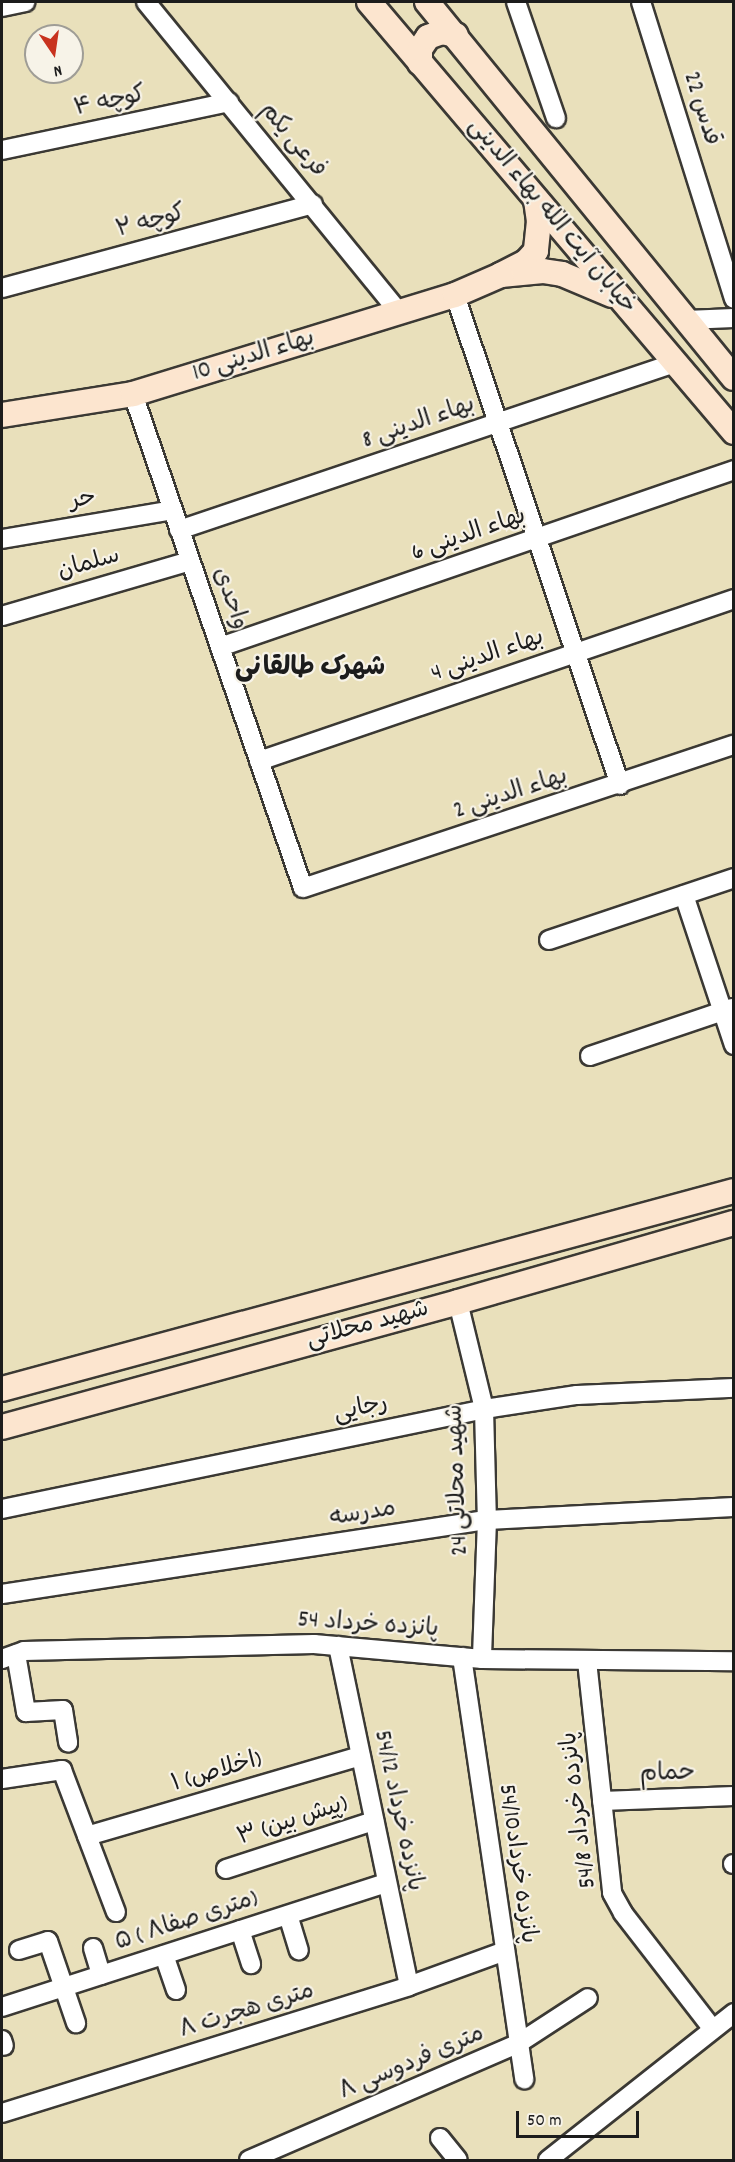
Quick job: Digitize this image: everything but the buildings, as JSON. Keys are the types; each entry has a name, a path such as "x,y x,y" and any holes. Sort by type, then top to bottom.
{"main road":[{"name":"خیابان آیت الله بهاء الدینی","path":"369,2 734,432"},
{"name":"خیابان آیت الله بهاء الدینی","path":"436,6 456,35 734,378"},
{"path":"420,63 420,49 428,37 442,32 456,35"},
{"path":"501,275 526,262 536,250 539,221 536,200"},
{"path":"501,275 543,271 562,274 620,298"},
{"name":"بهاء الدینی 10","path":"2,416 133,394 455,296 501,275"},
{"name":"شهید محلاتی","path":"2,1389 734,1191"},
{"name":"شهید محلاتی","path":"2,1427 458,1302 734,1223"}],"street":[{"path":"2,7 25,2"},
{"name":"فرعی یکم","path":"146,2 400,313"},
{"path":"516,2 556,118"},
{"name":"قدس 22","path":"641,2 734,299"},
{"name":"کوچه ۴","path":"2,150 229,102"},
{"name":"کوچه ۲","path":"2,288 313,204"},
{"path":"455,296 620,785"},
{"path":"686,320 734,318"},
{"name":"بهاء الدینی 8","path":"180,530 675,363"},
{"name":"واحدی","path":"133,394 303,888"},
{"name":"بهاء الدینی 6","path":"220,647 734,470"},
{"name":"حر","path":"2,539 173,510"},
{"name":"سلمان","path":"2,616 190,561"},
{"name":"بهاء الدینی 4","path":"259,761 734,599"},
{"name":"بهاء الدینی 2","path":"303,888 620,785 734,745"},
{"path":"549,940 734,878"},
{"path":"684,896 728,1009 734,1045"},
{"path":"591,1056 728,1009"},
{"name":"شهید محلاتی 24","path":"458,1302 484,1409 488,1520 482,1659"},
{"name":"رجایی","path":"2,1509 484,1409 577,1395 734,1389"},
{"name":"مدرسه","path":"2,1594 488,1520 734,1506"},
{"name":"پانزده خرداد 54","path":"9,1657 24,1651 314,1644 482,1659 734,1660"},
{"name":"پانزده خرداد 54/12","path":"338,1646 409,1986"},
{"path":"9,1657 26,1712 63,1710 69,1743"},
{"name":"پانزده خرداد54/10","path":"462,1657 524,2079"},
{"name":"پانزده خرداد 54/8","path":"586,1661 612,1893 623,1913 712,2028"},
{"name":"۱ (اخلاص)","path":"87,1836 361,1756"},
{"path":"2,1779 62,1770 116,1912"},
{"name":"حمام","path":"602,1801 734,1796"},
{"name":"۳ (پیش بین)","path":"226,1869 374,1821"},
{"name":"۵ ( ۸متری صفا)","path":"2,2007 387,1883"},
{"path":"288,1915 299,1950"},
{"path":"240,1930 251,1964"},
{"path":"19,1950 48,1941 76,2023"},
{"path":"93,1948 101,1975"},
{"name":"۸ متری هجرت","path":"2,2113 409,1986 505,1951"},
{"path":"164,1955 176,1990"},
{"name":"۸ متری فردوسی","path":"249,2160 519,2043 588,1998"},
{"path":"548,2160 712,2028 734,2013"},
{"path":"440,2138 458,2160"}],"district":[{"name":"شهرک طالقانی","path":"310,669"}]}
